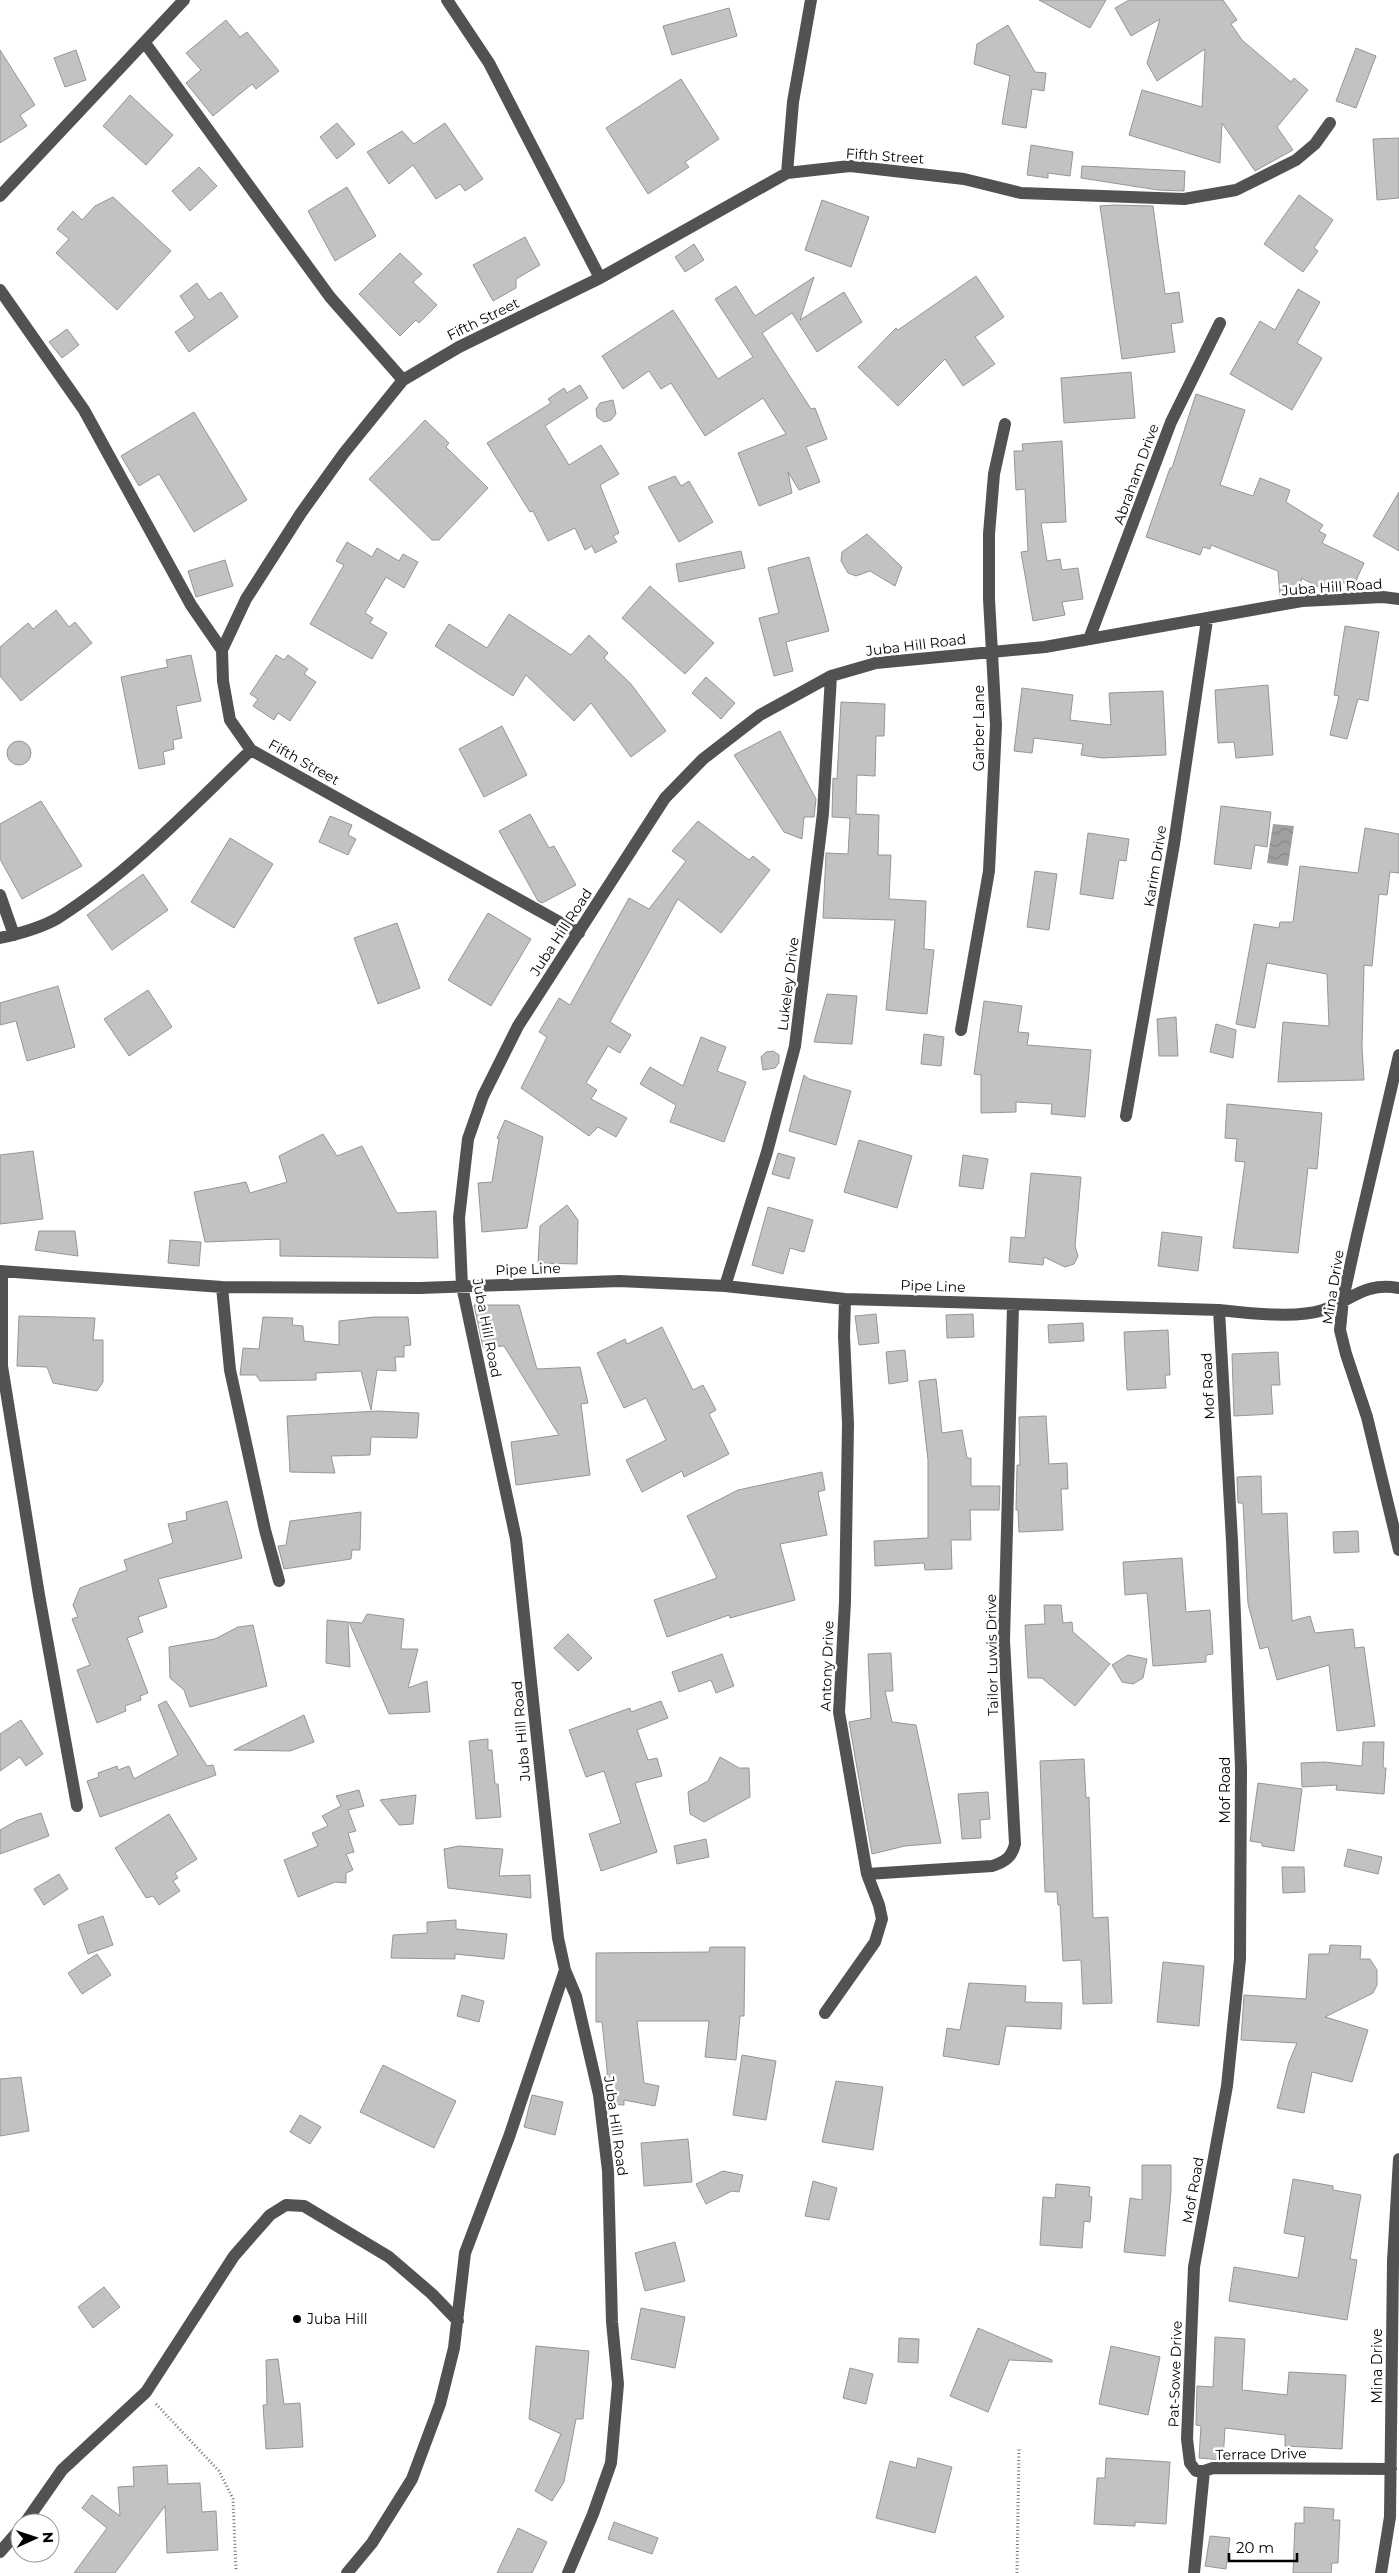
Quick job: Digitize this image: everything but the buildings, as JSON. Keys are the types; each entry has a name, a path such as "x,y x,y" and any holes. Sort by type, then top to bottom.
{"street":[{"path":"0,196 184,0"},
{"path":"447,0 490,62 600,278"},
{"path":"787,173 793,102 811,0"},
{"path":"144,43 330,297 403,380"},
{"name":"Fifth Street","path":"579,932 251,750 230,720 223,681 222,650 246,599 301,513 344,453 403,380 459,347 600,278 787,173 850,166 964,179 1021,193 1184,199 1236,190 1296,160 1315,144 1330,123"},
{"path":"0,290 84,410 191,604 222,650"},
{"name":"Abraham Drive","path":"1090,639 1171,422 1220,324"},
{"name":"Garber Lane","path":"961,1030 989,871 996,725 989,599 989,534 994,474 1005,424"},
{"name":"Juba Hill Road","path":"568,2573 594,2514 611,2463 618,2384 612,2322 608,2170 600,2104 576,1996 565,1970 558,1938 516,1539 462,1286 460,1218 468,1138 483,1096 518,1026 665,798 702,760 760,715 831,676 876,663 1045,647 1207,620 1302,601 1383,597 1399,599"},
{"name":"Karim Drive","path":"1126,1116 1174,844 1207,620"},
{"name":"Lukeley Drive","path":"725,1286 796,1046 823,813 831,676"},
{"path":"0,938 14,935 56,918 149,848 251,750"},
{"path":"0,894 14,935"},
{"name":"Mina Drive","path":"1399,1055 1343,1299 1340,1330 1367,1417 1399,1550"},
{"path":"1,1271 2,1366 39,1595 77,1806"},
{"name":"Pipe Line","path":"1,1271 222,1287 420,1288 619,1280 725,1286 845,1299 1218,1310 1271,1315 1322,1310 1366,1288 1399,1288"},
{"path":"222,1287 230,1370 265,1530 279,1581"},
{"name":"Antony Drive","path":"825,2013 875,1942 882,1920 880,1905 868,1874 839,1712 845,1602 848,1434 844,1336 845,1299"},
{"name":"Tailor Luwis Drive","path":"868,1874 992,1866 1003,1863 1013,1854 1015,1844 1004,1640 1013,1305"},
{"name":"Mof Road","path":"1194,2266 1227,2086 1240,1959 1241,1768 1232,1541 1218,1310"},
{"path":"347,2573 372,2543 412,2479 440,2404 458,2321 465,2253 509,2137 565,1970"},
{"name":"Mina Drive","path":"1381,2573 1390,2517 1393,2261 1399,2159"},
{"path":"32,2513 62,2470 146,2392 234,2256 270,2215 286,2205 304,2206 388,2257 432,2294 458,2321"},
{"name":"Pat-Sowe Drive","path":"1194,2266 1187,2439 1190,2463 1196,2472 1204,2471"},
{"name":"Terrace Drive","path":"1194,2573 1204,2471 1213,2468 1391,2469"},
{"path":"0,2552 10,2540"}],"path":[{"path":"146,2392 219,2470 233,2499 236,2571"},
{"path":"1018,2573 1019,2448"}],"water":[{"path":"1273,824 1294,826 1288,866 1267,863"}],"place":[{"name":"Juba Hill","path":"297,2319"}]}
